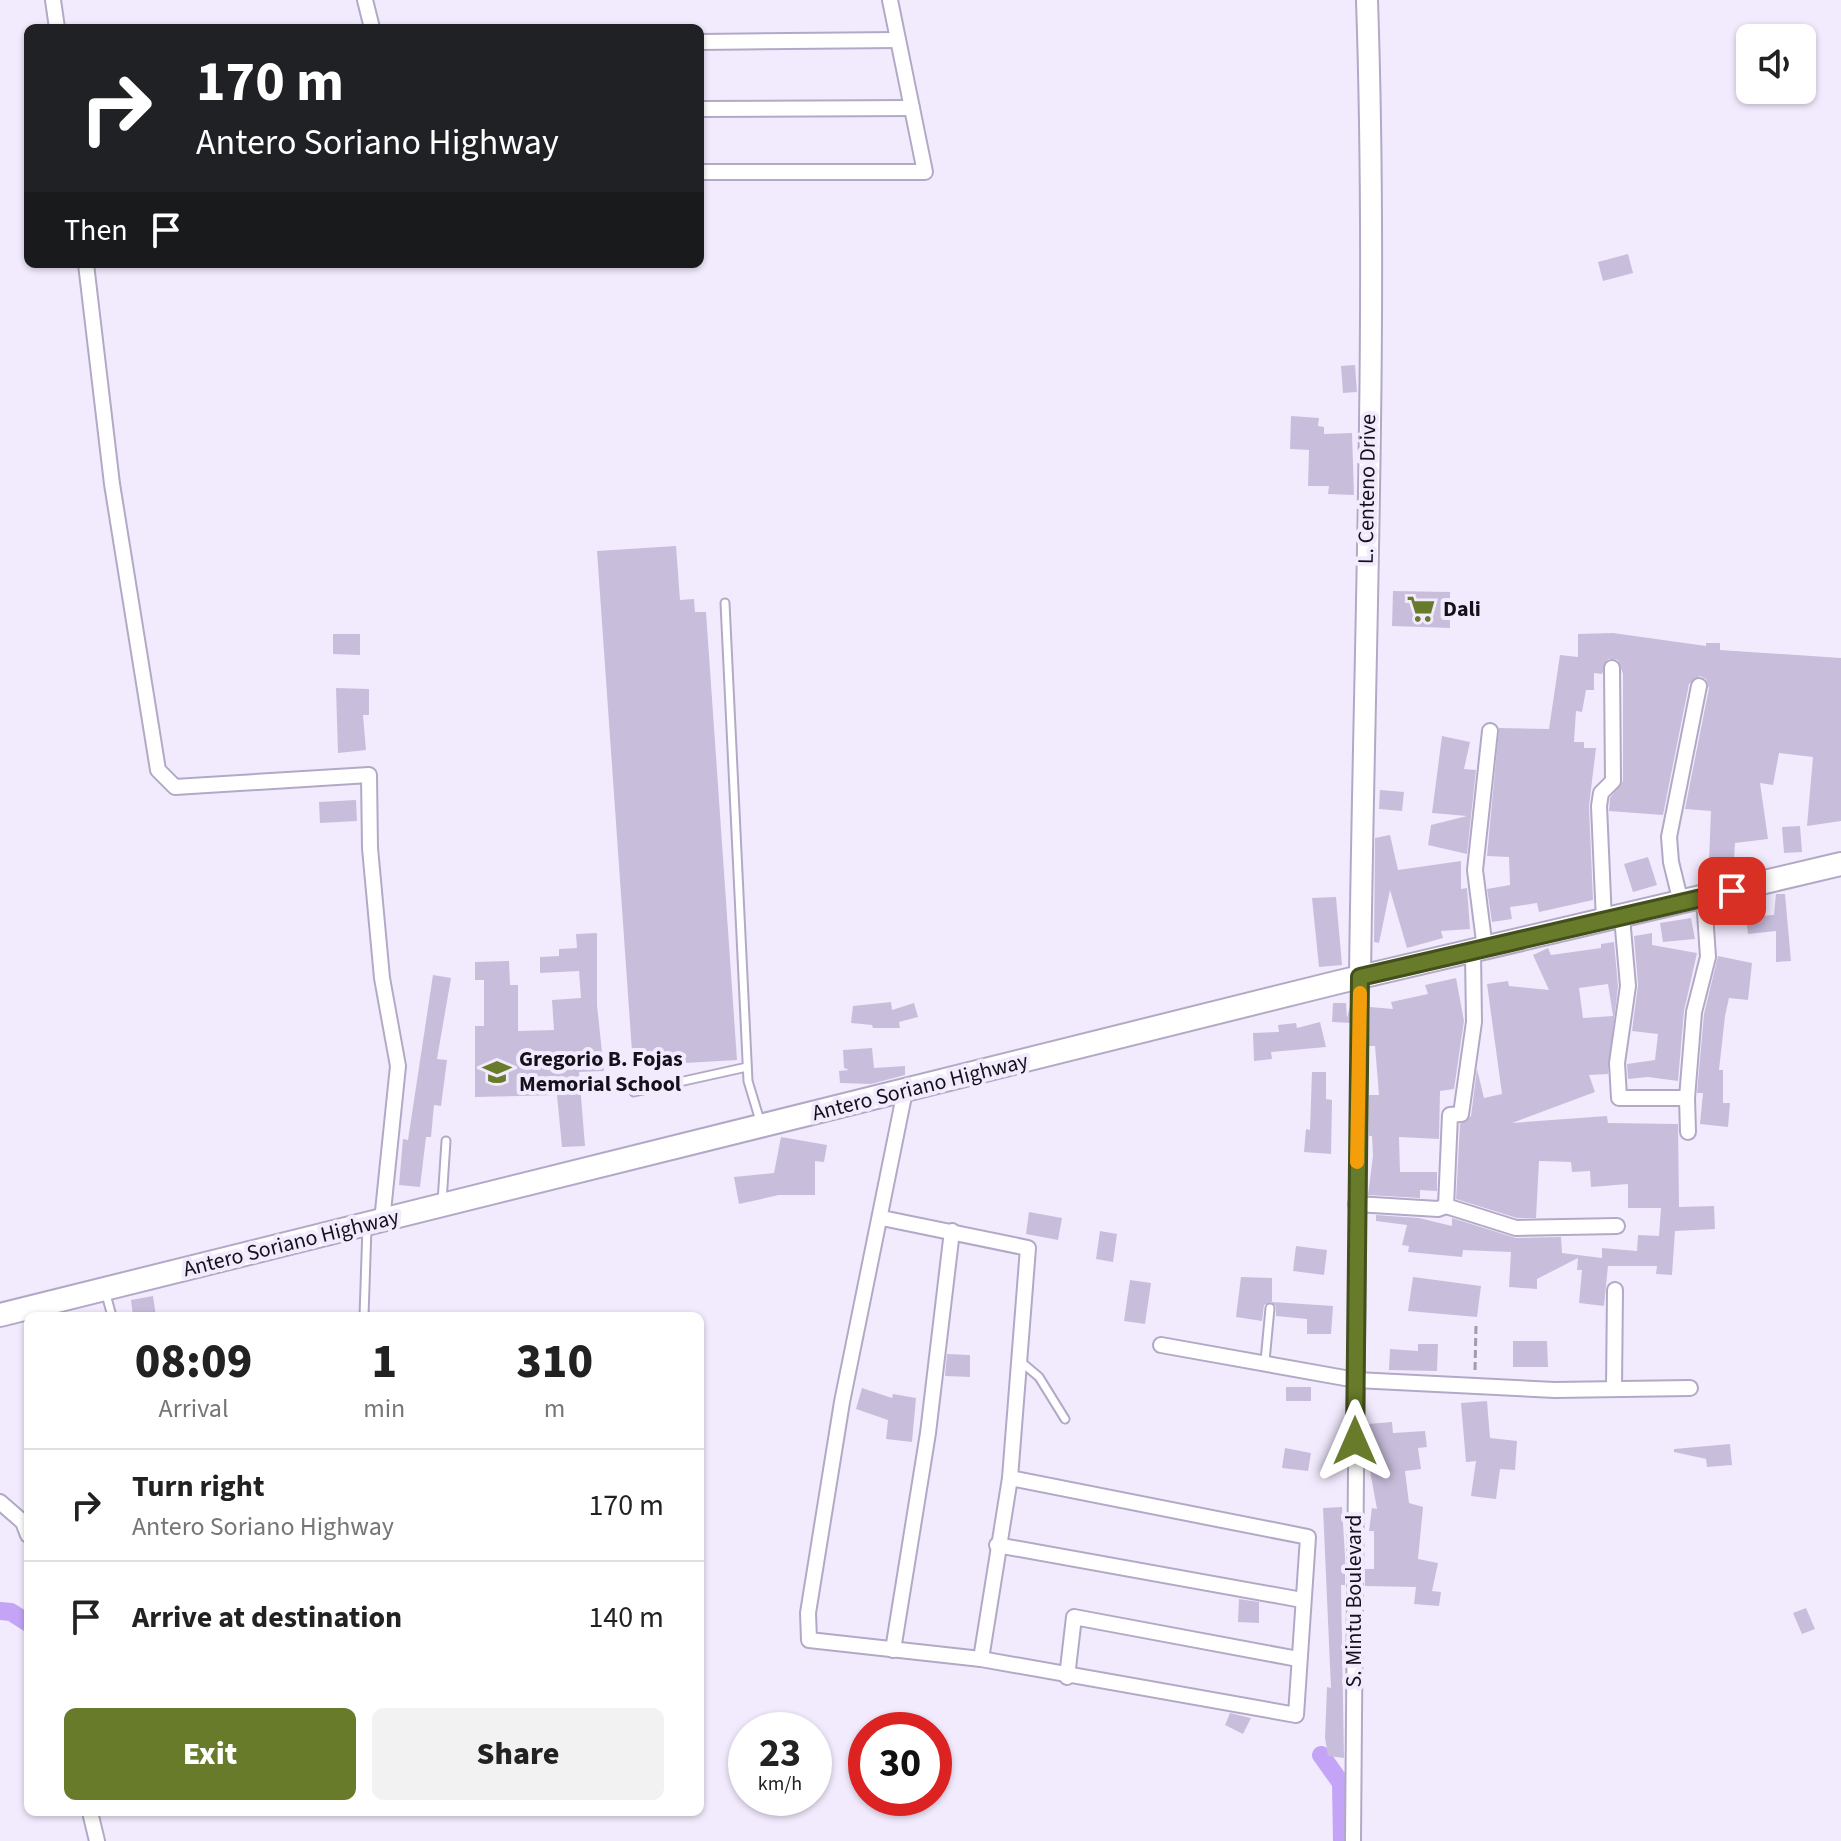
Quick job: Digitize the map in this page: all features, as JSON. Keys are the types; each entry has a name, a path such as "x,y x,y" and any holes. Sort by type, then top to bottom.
{"main road":[{"name":"Antero Soriano Highway","path":"0,1315 1360,977 1841,864"}],"street":[{"path":"53,0 56,24"},
{"path":"365,0 371,24"},
{"path":"704,172 925,172 890,0"},
{"name":"L. Centeno Drive","path":"1360,977 1370,330 1371,123 1367,0"},
{"path":"704,42 898,40"},
{"path":"704,109 912,108"},
{"path":"86,268 112,484 158,770 175,787 369,775 370,848 382,978 398,1066 375,1223"},
{"path":"1612,668 1613,781 1601,793 1599,806 1613,919 1628,986 1617,1063 1619,1098 1687,1098"},
{"path":"1681,903 1671,862 1669,837 1699,686"},
{"path":"1446,1206 1450,1115 1461,1114 1474,1022 1479,951 1475,870 1490,731"},
{"path":"1688,1132 1687,1098 1694,1012 1708,957 1704,898"},
{"name":"S. Mintu Boulevard","path":"1353,1841 1360,977"},
{"path":"905,1091 882,1218 842,1402 808,1613 809,1640 981,1659 1067,1677 1296,1715 1308,1537 1010,1478"},
{"path":"1356,1204 1426,1209 1446,1206 1516,1228 1617,1226"},
{"path":"882,1218 1028,1248 1010,1478 981,1659"},
{"path":"893,1650 928,1433 952,1231"},
{"path":"1614,1389 1615,1290"},
{"path":"1161,1345 1265,1361 1356,1380 1475,1386 1690,1388"},
{"path":"0,1502 24,1525"},
{"path":"997,1545 1302,1600"},
{"path":"1067,1677 1074,1617 1298,1659"},
{"path":"91,1816 97,1841"}],"lane":[{"path":"725,603 747,1067 762,1126"},
{"path":"634,1092 747,1067"},
{"path":"442,1205 446,1141"},
{"path":"364,1312 375,1223"},
{"path":"104,1289 111,1312"},
{"path":"1265,1361 1270,1308"},
{"path":"1019,1359 1039,1377 1065,1419"}],"path":[{"path":"1475,1386 1476,1325"}],"building":[{"path":"1628,254 1633,273 1603,281 1598,262"},
{"path":"1355,365 1357,392 1343,393 1341,366"},
{"path":"1291,416 1319,418 1318,426 1324,427 1324,434 1352,433 1354,495 1328,494 1329,486 1308,486 1309,450 1290,449"},
{"path":"676,546 680,600 694,599 695,612 706,612 737,1060 633,1066 597,551"},
{"name":"Dali","path":"1393,591 1450,592 1450,628 1392,626"},
{"path":"1613,633 1706,646 1706,643 1720,643 1720,650 1841,658 1841,821 1807,826 1813,757 1779,753 1773,785 1760,783 1768,839 1735,843 1734,861 1709,860 1711,811 1685,809 1709,688 1706,679 1700,676 1689,684 1663,815 1609,811 1610,798 1623,781 1623,674 1618,660 1608,659 1602,674 1594,673 1594,690 1586,690 1582,712 1576,711 1574,742 1584,742 1584,748 1596,748 1589,806 1593,900 1539,912 1537,903 1510,907 1512,919 1492,922 1487,889 1510,885 1509,857 1487,856 1499,728 1549,729 1560,655 1578,657 1578,634"},
{"path":"333,634 360,634 360,655 333,654"},
{"path":"336,688 369,689 369,715 363,715 366,750 338,753"},
{"path":"1442,736 1470,742 1464,769 1476,770 1467,854 1428,845 1431,825 1467,816 1432,813"},
{"path":"1380,790 1404,792 1402,811 1379,809"},
{"path":"356,800 357,821 320,823 319,802"},
{"path":"1800,826 1802,852 1784,853 1782,827"},
{"path":"1390,835 1398,870 1461,861 1461,889 1467,888 1470,929 1441,931 1443,938 1407,948 1390,890 1379,943 1374,942 1375,838"},
{"path":"1648,857 1657,885 1633,892 1624,864"},
{"path":"1776,894 1785,894 1791,961 1776,962 1776,931 1748,934 1746,917 1774,915"},
{"path":"1336,897 1342,965 1319,967 1312,898"},
{"path":"1691,918 1695,939 1663,942 1660,923"},
{"path":"597,933 597,1005 604,1071 579,1072 585,1146 562,1147 557,1095 475,1097 475,1026 484,1026 484,980 475,980 475,962 509,961 510,985 518,985 518,1031 554,1030 552,1000 581,998 579,971 540,973 540,957 559,956 559,949 577,948 576,934"},
{"path":"1652,933 1652,945 1697,953 1684,1011 1678,1081 1648,1077 1628,1079 1627,1064 1655,1060 1658,1034 1632,1031 1638,985 1634,936"},
{"path":"1614,942 1618,986 1608,1074 1589,1075 1595,1092 1512,1123 1607,1116 1608,1123 1678,1124 1679,1207 1714,1206 1715,1229 1675,1231 1672,1275 1656,1274 1657,1266 1608,1266 1604,1306 1579,1303 1582,1270 1577,1270 1578,1258 1537,1279 1537,1289 1509,1287 1511,1252 1463,1250 1462,1257 1408,1252 1409,1246 1402,1245 1407,1225 1376,1221 1376,1215 1419,1218 1452,1226 1452,1218 1516,1238 1561,1237 1562,1253 1602,1258 1602,1248 1637,1251 1638,1235 1659,1236 1661,1208 1628,1208 1628,1184 1591,1187 1590,1171 1572,1172 1571,1162 1539,1161 1536,1218 1517,1218 1456,1199 1460,1124 1471,1116 1477,1069 1484,1098 1502,1094 1487,984 1508,981 1509,986 1549,990 1533,955 1548,948 1551,955 1601,948 1601,944","holes":["1608,984 1613,1016 1583,1018 1579,988"]},
{"path":"1718,956 1752,963 1748,1000 1729,998 1725,1016 1719,1070 1723,1070 1723,1103 1730,1103 1728,1127 1700,1124 1703,1093 1697,1093 1704,1014"},
{"path":"433,975 451,978 437,1059 447,1060 441,1106 434,1105 431,1137 426,1137 420,1187 399,1185 403,1139 408,1140"},
{"path":"1456,978 1464,1021 1454,1089 1440,1091 1439,1139 1399,1137 1400,1172 1437,1172 1437,1191 1420,1190 1420,1198 1368,1195 1373,1156 1372,1136 1369,1136 1369,1095 1379,1095 1375,1046 1369,1046 1370,1007 1393,1009 1391,1002 1428,994 1425,985"},
{"path":"891,1002 892,1010 914,1003 918,1017 899,1022 900,1028 873,1028 872,1025 851,1023 853,1006"},
{"path":"1333,1003 1346,1003 1347,1018 1350,1006 1350,1023 1332,1022"},
{"path":"1320,1022 1326,1047 1271,1052 1272,1059 1254,1061 1253,1033 1279,1032 1278,1025 1296,1023 1297,1028"},
{"path":"872,1048 874,1068 905,1066 905,1075 871,1084 840,1083 839,1071 849,1070 844,1068 843,1050"},
{"path":"1312,1072 1326,1072 1326,1099 1332,1100 1331,1154 1304,1152 1306,1129 1310,1130"},
{"path":"781,1137 827,1145 824,1162 815,1161 815,1195 779,1195 739,1204 734,1177 774,1173"},
{"path":"1029,1212 1062,1218 1058,1240 1026,1234"},
{"path":"1100,1231 1117,1234 1113,1262 1096,1259"},
{"path":"1296,1246 1327,1250 1324,1275 1293,1271"},
{"path":"1241,1277 1272,1278 1272,1302 1333,1306 1331,1334 1307,1334 1307,1319 1276,1316 1276,1306 1271,1302 1264,1305 1262,1321 1236,1317"},
{"path":"1413,1277 1481,1286 1477,1317 1408,1311"},
{"path":"1130,1280 1151,1283 1145,1324 1124,1321"},
{"path":"153,1296 155,1312 132,1312 131,1300"},
{"path":"1513,1341 1547,1341 1548,1367 1513,1367"},
{"path":"1418,1344 1438,1344 1437,1371 1389,1370 1390,1349 1418,1351"},
{"path":"947,1354 970,1355 970,1377 945,1376"},
{"path":"1286,1387 1311,1387 1311,1401 1286,1401"},
{"path":"862,1388 892,1398 893,1394 916,1398 912,1442 886,1439 888,1420 856,1409"},
{"path":"1487,1401 1490,1438 1517,1441 1515,1470 1500,1469 1496,1499 1471,1496 1476,1461 1466,1462 1461,1403"},
{"path":"1392,1422 1393,1433 1425,1431 1427,1447 1418,1448 1421,1469 1405,1471 1409,1503 1423,1507 1418,1559 1438,1563 1432,1591 1441,1592 1439,1606 1414,1604 1416,1587 1365,1586 1365,1569 1374,1569 1374,1531 1369,1531 1372,1508 1377,1509 1370,1471 1368,1424"},
{"path":"1730,1444 1732,1465 1707,1467 1706,1459 1674,1452 1674,1449"},
{"path":"1285,1448 1311,1453 1308,1471 1282,1468"},
{"path":"1342,1507 1345,1556 1345,1585 1341,1585 1344,1758 1328,1756 1325,1738 1327,1687 1331,1688 1323,1508"},
{"path":"1239,1599 1259,1602 1259,1623 1238,1622"},
{"path":"1806,1608 1815,1629 1802,1634 1793,1613"},
{"path":"1230,1713 1251,1718 1243,1734 1225,1725"}],"waterway":[{"path":"0,1611 11,1612 24,1620"},
{"path":"1321,1755 1341,1783 1342,1841"}],"slow traffic":[{"path":"1357,1162 1360,993"}],"place":[{"name":"Dali","path":"1421,609"},
{"name":"Gregorio B. Fojas Memorial School","path":"497,1072"}],"route":[{"path":"1355,1441 1360,977 1732,891"}]}
